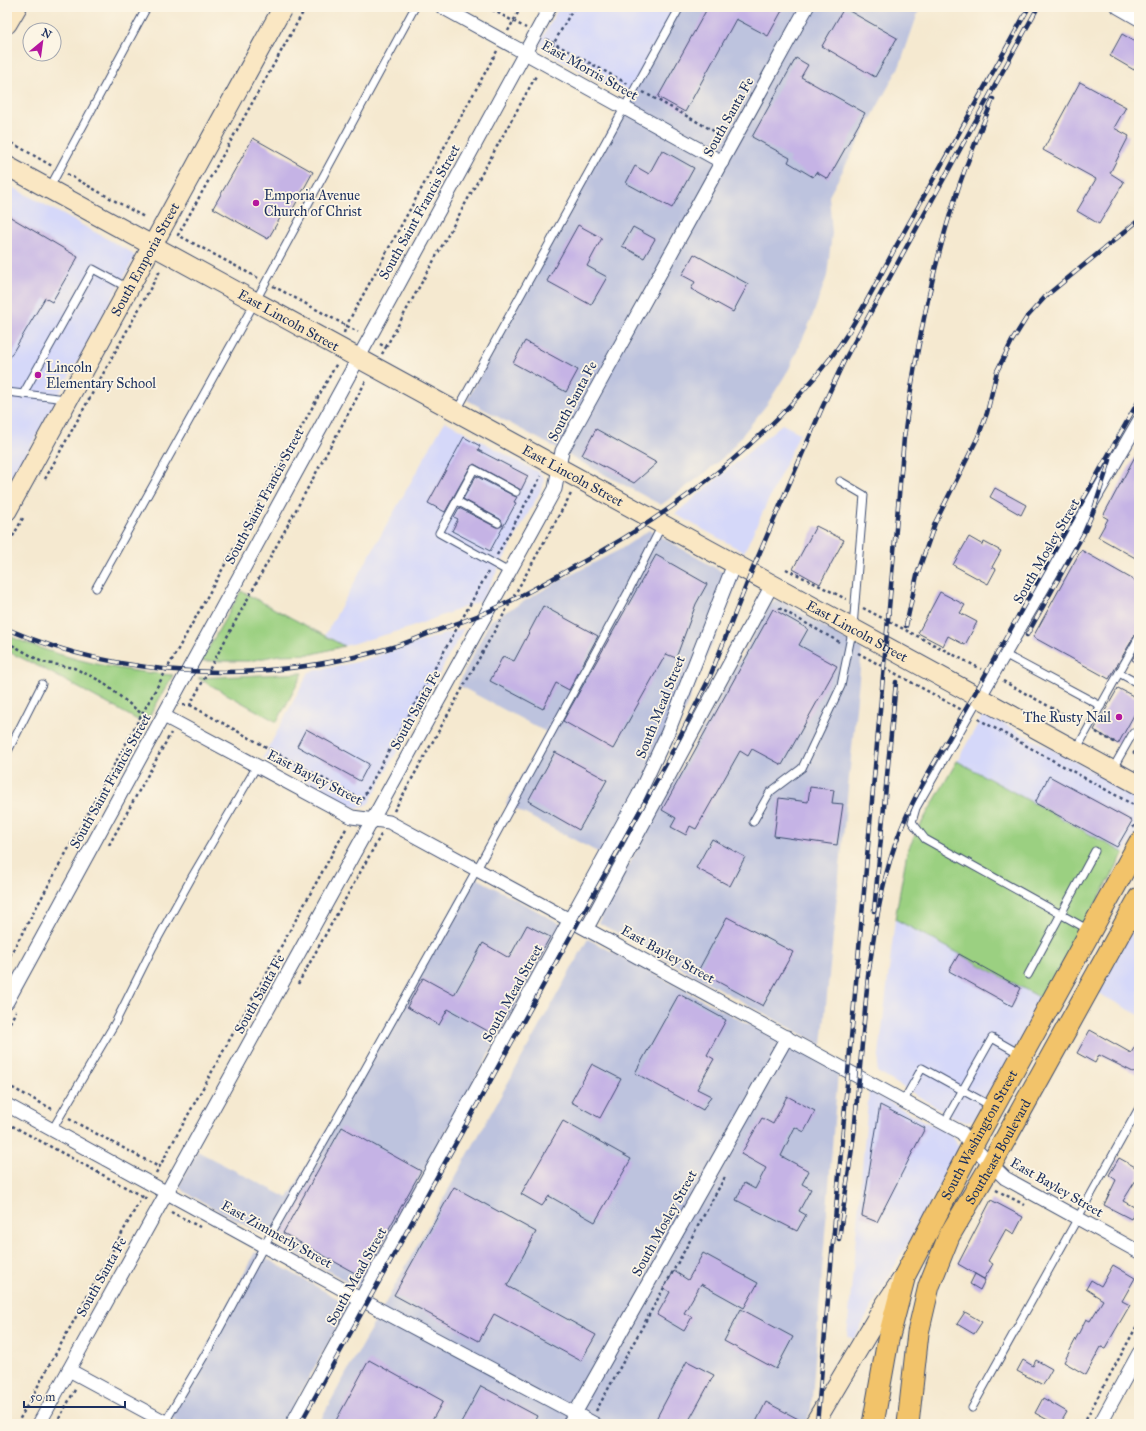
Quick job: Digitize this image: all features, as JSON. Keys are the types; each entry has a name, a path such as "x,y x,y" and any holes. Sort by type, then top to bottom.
{"main road":[{"name":"South Washington Street","path":"905,1275 993,1107 1139,843"},
{"name":"Southeast Boulevard","path":"908,1424 918,1334 929,1286 949,1236 991,1165 1139,898"},
{"path":"873,1424 888,1340 905,1275"},
{"path":"893,1424 912,1390"}],"street":[{"path":"7,24 17,7"},
{"name":"South Emporia Street","path":"7,511 283,7"},
{"name":"East Morris Street","path":"442,7 722,162"},
{"name":"South Saint Francis Street","path":"13,1005 169,719 357,358 550,7"},
{"name":"South Santa Fe","path":"39,1424 555,489 562,451 807,7"},
{"path":"1118,7 1139,19"},
{"name":"East Lincoln Street","path":"7,166 559,467 662,525 734,564 773,583 980,696 1139,785"},
{"name":"South Mosley Street","path":"980,696 1139,421"},
{"name":"South Mead Street","path":"292,1424 571,920 653,767 734,564"},
{"path":"587,928 773,583"},
{"name":"East Bayley Street","path":"169,719 352,817 369,825 386,827 477,869 904,1100 962,1133 972,1146 1005,1178 1139,1252"},
{"name":"South Mosley Street","path":"572,1419 787,1037"},
{"name":"East Zimmerly Street","path":"7,1105 180,1199 572,1419 593,1423"},
{"name":"South Washington Street","path":"814,1424 884,1306 905,1275"},
{"path":"1100,1424 1139,1353"},
{"path":"69,1370 167,1423"}],"lane":[{"path":"49,189 148,7"},
{"path":"96,588 266,282 415,7"},
{"path":"456,412 680,7"},
{"path":"23,394 93,269 129,288"},
{"path":"7,392 68,400"},
{"path":"509,572 439,533 474,469 516,492"},
{"path":"753,822 770,792 802,768 841,686 853,627 864,495 840,481"},
{"path":"457,501 498,523"},
{"path":"167,1423 264,1246 477,869 628,594 662,525"},
{"path":"1076,750 1139,637"},
{"path":"1004,654 1100,706"},
{"path":"1119,673 1139,684"},
{"path":"7,753 42,684"},
{"path":"980,696 916,808 912,822 925,839 1090,931"},
{"path":"1112,770 1133,733"},
{"path":"52,1130 116,1023 153,947 257,766"},
{"path":"1028,975 1096,851"},
{"path":"944,1123 992,1038 1022,1055"},
{"path":"904,1100 922,1068 993,1107"},
{"path":"972,1408 1139,1108"}],"path":[{"path":"306,7 178,235 386,348"},
{"path":"487,7 721,135"},
{"path":"346,326 521,7"},
{"path":"190,705 374,367 386,348 574,7"},
{"path":"7,140 144,217"},
{"path":"42,484 161,268"},
{"path":"7,961 142,714 337,364"},
{"path":"17,1424 542,475"},
{"path":"295,991 572,492"},
{"path":"7,547 26,512"},
{"path":"786,569 992,675 1139,756"},
{"path":"7,642 42,662 74,668 101,680 142,714 169,719"},
{"path":"106,851 171,737 169,719 180,705 190,705 362,800"},
{"path":"339,826 346,829 369,825 386,827"},
{"path":"386,827 389,835"},
{"path":"7,1028 13,1005"},
{"path":"7,1085 159,1167"},
{"path":"593,1423 727,1172"},
{"path":"168,1219 180,1199"},
{"path":"1083,1424 1139,1322"},
{"path":"56,1424 82,1377"}],"shaded area":[{"path":"559,7 676,7 626,97 545,51 540,46 541,40"},
{"path":"676,7 920,7 900,65 829,196 832,233 827,276 811,320 789,369 768,403 728,453 705,473 661,505 467,400 626,97"},
{"name":"Lincoln Elementary School","path":"7,184 131,252 135,257 7,489"},
{"path":"445,421 541,474 544,479 543,486 481,601 406,629 344,646 325,635"},
{"path":"782,424 800,433 744,552 675,514"},
{"path":"649,530 738,581 672,741 609,858 506,804 546,732 458,685 490,621 561,580 621,549"},
{"path":"775,600 783,602 862,649 822,1045 599,923 601,916 770,605"},
{"path":"464,628 369,803 357,808 263,758 309,672 357,662"},
{"path":"984,713 1137,795 1139,798 1139,827 1124,853 957,761"},
{"path":"471,875 561,924 359,1288 185,1192 180,1188 181,1183 197,1151 288,1198"},
{"path":"1139,914 1139,1015 1096,992"},
{"path":"895,919 1043,999 980,1114 973,1120 967,1122 959,1120 877,1072"},
{"path":"588,939 838,1072 811,1410 805,1424 318,1424"},
{"path":"869,1091 952,1136 959,1147 957,1155 854,1339 847,1336"},
{"path":"255,1252 349,1305 283,1424 180,1424 170,1418"}],"green space":[{"path":"241,591 344,646 313,654 279,655 249,661 201,661"},
{"path":"7,635 68,657 88,662 109,667 173,675 145,724 44,669 7,651"},
{"path":"303,673 277,722 198,678"},
{"path":"957,761 1124,853 1043,999 895,919 907,852 917,831"}],"building":[{"path":"708,7 784,7 768,36 736,19 685,112 658,97"},
{"path":"844,8 897,38 875,77 822,46"},
{"path":"1122,34 1139,44 1139,62 1134,70 1110,56"},
{"path":"796,58 808,65 801,77 865,113 828,179 816,172 813,177 788,162 790,158 752,137"},
{"path":"1080,82 1126,107 1114,128 1129,136 1110,173 1124,182 1099,224 1077,211 1096,179 1043,150"},
{"name":"Emporia Avenue Church of Christ","path":"253,138 313,172 289,216 283,213 268,239 213,208"},
{"path":"662,150 694,168 672,208 626,183 635,166 649,174"},
{"path":"7,215 78,257 52,302 45,298 7,362"},
{"path":"578,225 602,238 587,266 607,277 591,305 547,281"},
{"path":"633,227 655,239 644,258 622,246"},
{"path":"694,254 748,284 733,312 691,289 695,282 682,275"},
{"path":"525,341 578,370 566,392 513,363"},
{"path":"596,429 657,463 634,483 582,455"},
{"path":"464,437 480,446 478,450 528,476 521,490 474,464 470,467 445,512 428,503"},
{"path":"1139,449 1139,560 1098,537 1108,519 1103,516"},
{"path":"476,476 517,497 514,502 516,503 490,551 452,531 458,519 454,517 459,508 496,527 503,525 500,519 463,499"},
{"path":"995,488 1026,505 1021,515 990,497"},
{"path":"816,526 844,540 820,584 793,569"},
{"path":"969,537 983,545 984,542 1001,551 992,567 996,569 988,584 953,565"},
{"path":"1081,550 1139,583 1139,632 1135,635 1109,679 1033,637"},
{"path":"656,555 707,584 696,604 676,658 666,654 613,749 563,721"},
{"path":"940,592 965,605 960,613 977,622 965,645 948,636 943,646 918,633"},
{"path":"543,606 598,636 569,690 556,683 543,709 490,681 503,656 514,661"},
{"path":"773,609 808,629 799,645 837,666 782,765 752,749 748,756 740,751 696,829 690,826 686,835 671,827 676,818 662,810"},
{"path":"1139,647 1139,664 1132,660"},
{"path":"1118,688 1139,699 1139,706 1118,744 1094,730"},
{"path":"306,729 369,764 360,781 297,746"},
{"path":"555,752 607,780 579,830 528,801"},
{"path":"1049,776 1132,821 1117,847 1035,803"},
{"path":"810,787 834,790 832,803 843,804 837,845 774,836 779,798 808,802"},
{"path":"712,839 745,857 730,886 696,868"},
{"path":"727,917 793,952 763,1006 698,971"},
{"path":"527,925 550,937 495,1035 448,1009 439,1025 407,1007 423,978 454,995 483,943 509,958"},
{"path":"959,954 1021,988 1012,1006 949,971"},
{"path":"679,994 726,1020 707,1055 714,1059 697,1089 711,1096 703,1110 635,1073"},
{"path":"1090,1030 1131,1053 1139,1040 1139,1075 1099,1055 1095,1063 1077,1053"},
{"path":"592,1064 621,1079 600,1118 571,1102"},
{"path":"787,1096 815,1111 804,1132 795,1127 781,1156 809,1171 802,1184 811,1189 799,1211 806,1215 797,1231 736,1200 744,1183 755,1189 766,1168 741,1154 762,1118 773,1124"},
{"path":"880,1105 925,1128 877,1222 862,1216"},
{"path":"563,1121 631,1159 595,1222 549,1196 542,1206 521,1194"},
{"path":"342,1127 421,1171 362,1277 283,1233"},
{"path":"1119,1158 1139,1169 1139,1175 1123,1201 1136,1208 1131,1219 1104,1205 1116,1180 1109,1175"},
{"path":"454,1187 536,1232 507,1286 596,1335 581,1361 494,1314 479,1341 394,1295"},
{"path":"991,1200 1023,1217 1014,1234 1006,1229 988,1261 993,1264 984,1279 958,1264"},
{"path":"703,1253 758,1283 744,1308 701,1284 684,1313 692,1317 684,1331 657,1315 670,1292 664,1288 674,1271 688,1280"},
{"path":"1113,1265 1135,1278 1122,1301 1130,1305 1105,1348 1101,1347 1086,1375 1064,1362 1086,1319 1090,1321 1103,1300 1086,1289 1091,1280 1101,1286"},
{"path":"975,1274 985,1280 980,1290 970,1284"},
{"path":"741,1309 793,1337 776,1369 724,1341"},
{"path":"965,1312 982,1322 974,1334 957,1324"},
{"path":"369,1360 443,1401 430,1424 334,1424"},
{"path":"1023,1360 1033,1366 1036,1360 1052,1369 1043,1385 1017,1371"},
{"path":"687,1361 714,1375 687,1424 666,1424 656,1419"},
{"path":"481,1386 537,1416 533,1424 460,1424"},
{"path":"1043,1398 1067,1412 1060,1424 1055,1424 1035,1413"},
{"path":"766,1402 804,1422 803,1424 755,1424"}],"railway":[{"path":"7,629 52,646 99,659 147,667 195,671 243,672 291,668 339,660 386,649 473,618 518,597 607,548 678,502 745,449 776,420 805,389 832,356 867,300 1029,7"},
{"path":"300,1424 666,764 709,679 751,573 822,408 845,359 1038,7"},
{"path":"817,1424 904,438 913,375 925,313 948,220 970,155 993,99"},
{"path":"906,626 917,575 935,523 978,437 987,413 997,371 1012,341 1027,317 1046,296 1139,220"},
{"path":"869,970 882,891 890,860 912,805 921,786 975,693 1139,400"},
{"path":"1027,635 1083,535 1093,512 1110,460"},
{"path":"874,911 896,682"},
{"path":"839,1239 854,1134 869,965"}],"place":[{"name":"Emporia Avenue Church of Christ","path":"256,203"},
{"name":"Lincoln Elementary School","path":"38,375"},
{"name":"The Rusty Nail","path":"1119,717"}]}
